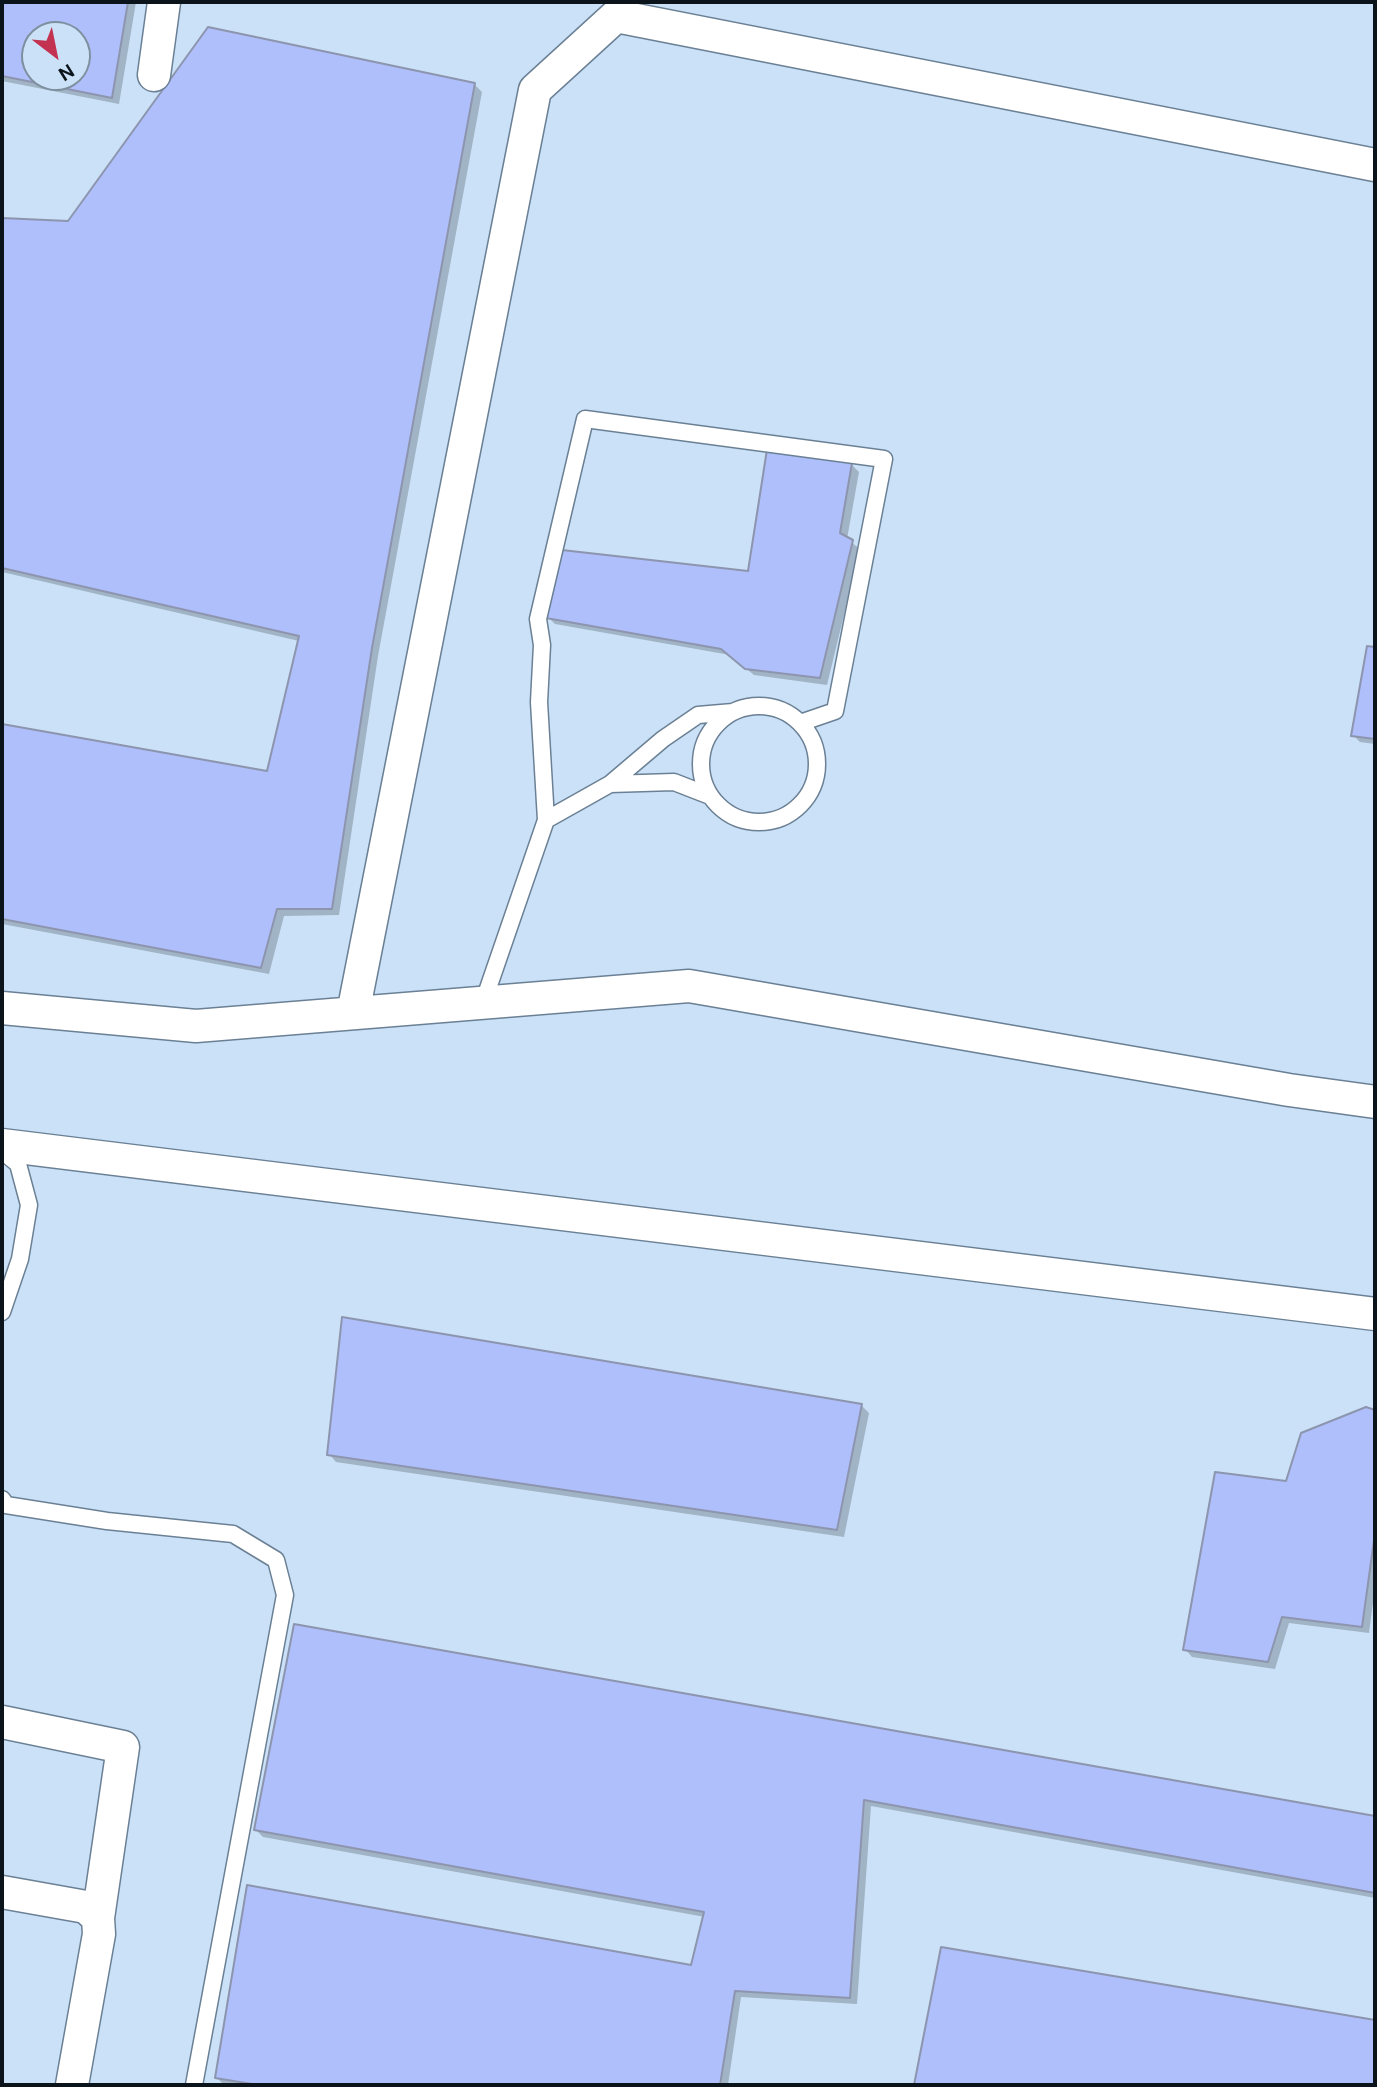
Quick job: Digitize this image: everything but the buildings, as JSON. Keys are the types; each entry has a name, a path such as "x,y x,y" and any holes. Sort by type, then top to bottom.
{"street":[{"path":"154,75 164,2"},
{"path":"353,1013 535,90 616,16 1375,165"},
{"path":"2,1008 196,1026 689,986 1289,1090 1375,1102"},
{"path":"2,1145 1375,1314"},
{"path":"2,1722 123,1747 98,1918 99,1934 72,2085"},
{"path":"2,1892 86,1908 98,1918"}],"lane":[{"path":"483,1003 546,820 539,702 542,645 538,619 585,419 884,459 835,711 800,723"},
{"path":"546,820 610,784 663,739 698,715 733,712 756,706 780,710 800,723 814,743 817,767 811,791 796,810 774,821 750,822 727,813 710,796 701,774 702,749 713,728 733,712"},
{"path":"610,784 674,782 710,796"},
{"path":"2,1151 18,1164 29,1205 20,1259 2,1312"},
{"path":"2,1499 6,1504 107,1521 233,1534 276,1560 285,1595 194,2085"}]}
